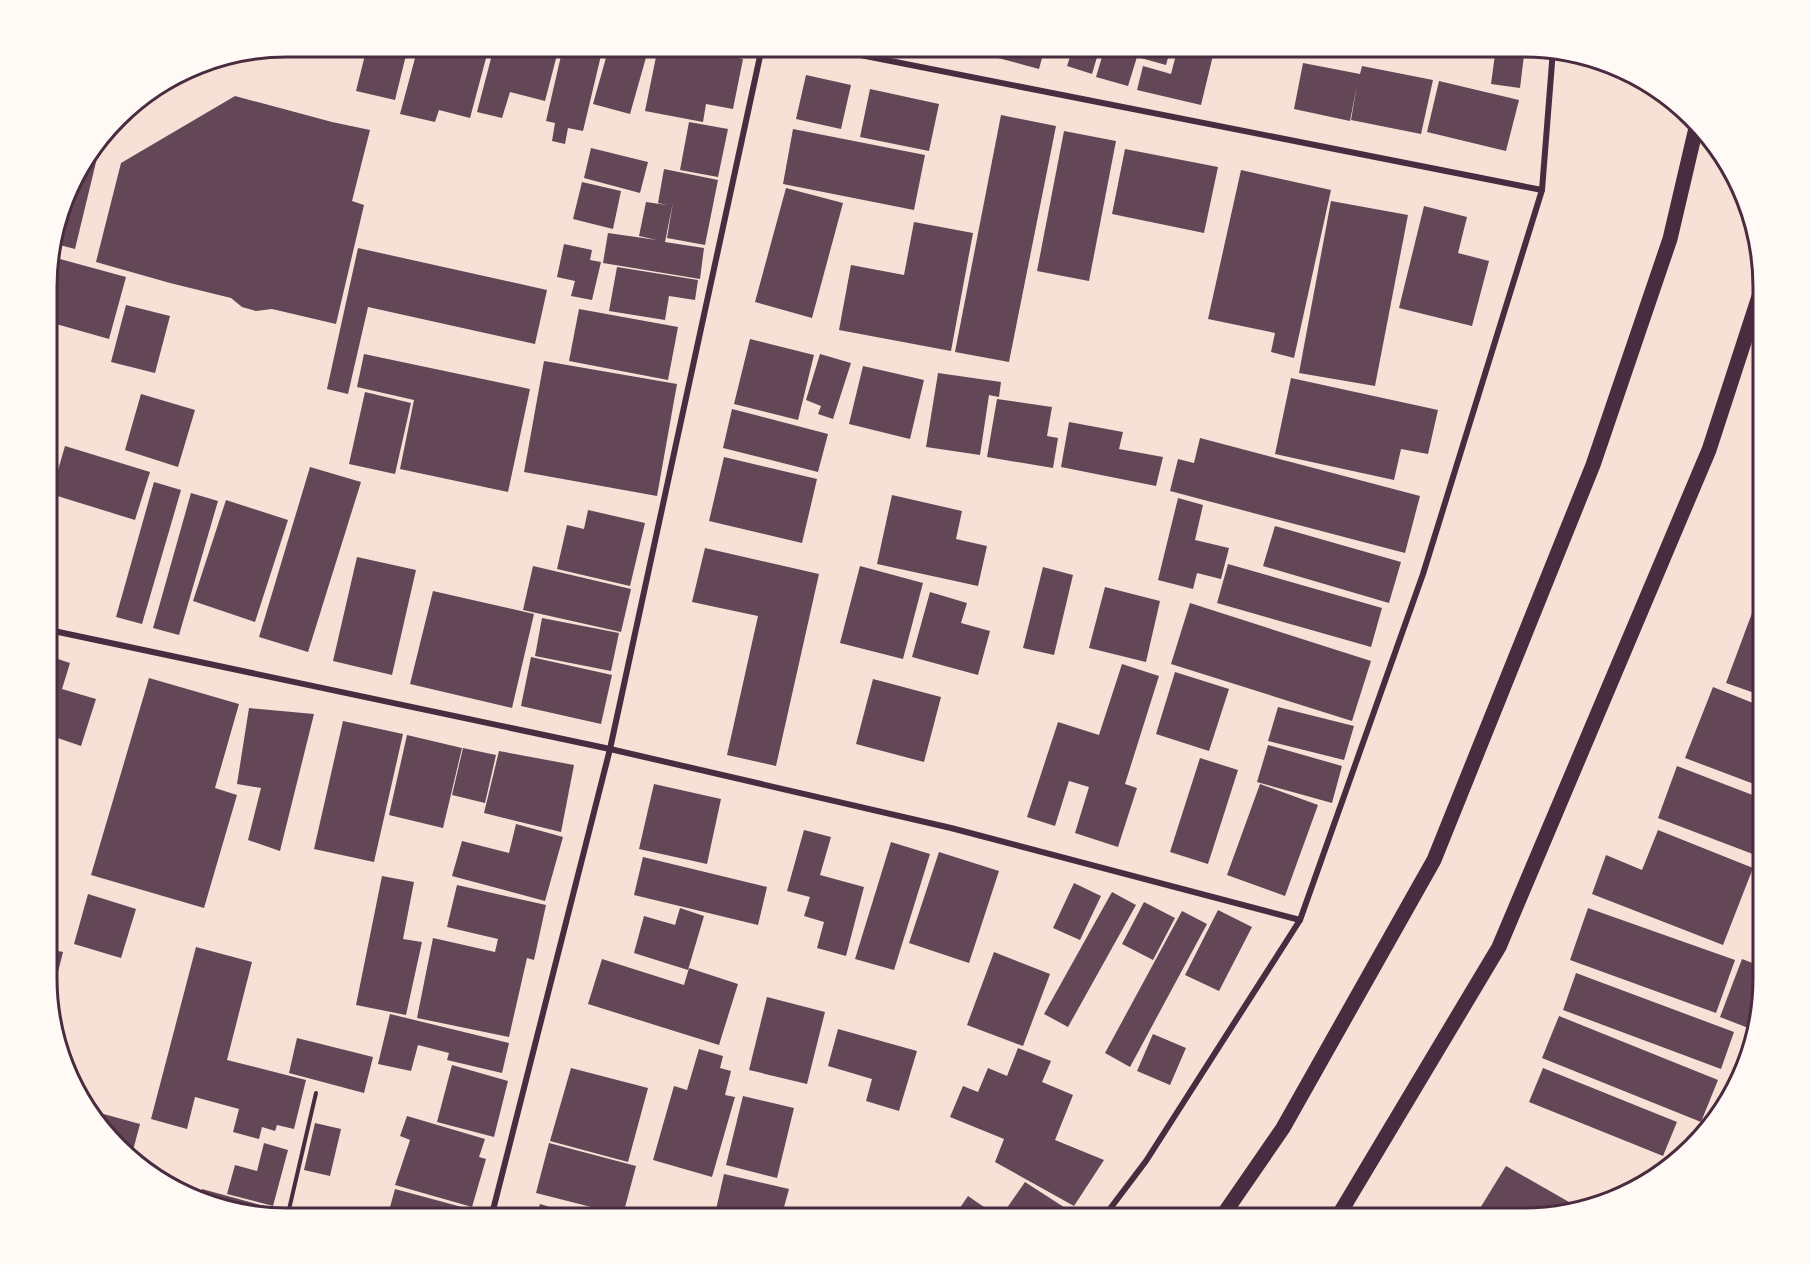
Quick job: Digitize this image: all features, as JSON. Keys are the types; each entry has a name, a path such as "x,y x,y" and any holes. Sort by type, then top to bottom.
{"main road":[{"path":"1228,1208 1283,1128 1434,860 1593,465 1670,239 1695,134"},
{"path":"1343,1208 1499,947 1709,450 1753,315"}],"street":[{"path":"494,1208 610,749 760,57"},
{"path":"870,57 1542,190"},
{"path":"1111,1208 1146,1161 1300,920 1423,574 1542,190 1551,59"},
{"path":"57,632 610,749 951,828 1300,920"}],"path":[{"path":"289,1208 316,1093"}],"building":[{"path":"364,57 406,57 395,100 356,91"},
{"path":"415,57 486,57 470,118 439,110 435,122 400,114"},
{"path":"491,57 556,57 545,101 510,92 502,118 477,112"},
{"path":"561,57 601,57 583,131 568,128 565,144 552,141 555,123 546,121"},
{"path":"606,57 646,57 630,114 593,104"},
{"path":"656,57 743,59 733,109 706,104 703,122 645,111"},
{"path":"998,57 1042,57 1039,69"},
{"path":"1070,57 1097,57 1092,74 1067,66"},
{"path":"1102,57 1137,57 1128,86 1096,77"},
{"path":"1137,57 1168,57 1166,65"},
{"path":"1175,57 1213,57 1201,105 1137,90 1143,66 1171,74"},
{"path":"1495,57 1524,57 1520,88 1491,84"},
{"path":"1303,63 1360,74 1362,66 1433,80 1421,134 1351,120 1357,85 1350,121 1294,109"},
{"path":"806,75 851,85 841,129 796,119"},
{"path":"1439,81 1519,100 1506,151 1427,132"},
{"path":"870,89 939,104 929,151 860,137"},
{"path":"235,96 370,130 352,201 364,205 336,324 272,309 256,311 242,307 231,298 96,262 121,163"},
{"path":"1001,115 1056,126 1009,362 955,352"},
{"path":"689,122 728,129 718,177 680,170"},
{"path":"793,129 925,155 914,210 783,184"},
{"path":"1064,131 1116,141 1089,281 1037,271"},
{"path":"591,148 648,162 640,193 584,178"},
{"path":"1125,149 1218,167 1204,233 1112,214"},
{"path":"97,157 75,249 61,245 61,242 69,213 81,185"},
{"path":"664,169 718,180 705,245 667,238 673,202 665,242 704,248 700,279 603,263 608,233 657,240 639,236 646,202 667,205 658,203"},
{"path":"1241,170 1331,190 1294,358 1271,352 1275,333 1208,319"},
{"path":"582,182 621,191 613,229 573,219"},
{"path":"786,188 843,203 812,318 755,302"},
{"path":"1331,201 1408,215 1375,386 1299,373"},
{"path":"1424,206 1467,217 1458,253 1489,261 1472,326 1399,308"},
{"path":"914,222 973,233 951,351 839,330 851,265 904,275"},
{"path":"564,244 592,250 590,260 601,262 592,300 571,296 575,281 557,277"},
{"path":"358,248 547,290 535,344 368,307 348,394 327,389"},
{"path":"59,259 126,277 109,339 57,324"},
{"path":"617,267 698,280 695,300 669,296 665,320 609,311"},
{"path":"126,305 170,316 155,373 111,362"},
{"path":"579,309 678,327 668,380 569,361"},
{"path":"750,339 814,355 798,420 734,404"},
{"path":"364,354 530,389 508,492 400,469 414,400 357,387"},
{"path":"820,354 851,363 833,419 818,414 821,406 806,400"},
{"path":"544,361 677,384 657,496 524,472"},
{"path":"863,366 924,380 910,439 849,424"},
{"path":"938,373 1001,382 999,397 989,395 980,455 926,447"},
{"path":"1291,378 1438,410 1428,454 1401,449 1394,480 1275,454"},
{"path":"365,392 411,403 395,474 349,464"},
{"path":"141,394 195,410 178,467 125,450"},
{"path":"997,399 1052,407 1047,436 1058,438 1053,468 987,457"},
{"path":"732,409 828,434 818,472 723,448"},
{"path":"1069,422 1123,432 1119,449 1163,457 1156,486 1061,467"},
{"path":"1200,438 1420,496 1405,553 1170,491 1178,459 1194,463"},
{"path":"65,446 150,472 135,520 57,496 57,473"},
{"path":"724,457 817,479 802,543 709,521"},
{"path":"310,467 361,482 308,652 259,637"},
{"path":"154,482 181,490 142,624 116,617"},
{"path":"191,493 218,501 179,635 153,628"},
{"path":"892,495 962,511 956,539 987,546 978,586 877,564"},
{"path":"1178,498 1203,505 1195,540 1229,548 1221,579 1197,573 1193,589 1158,580"},
{"path":"226,500 288,520 255,622 193,601"},
{"path":"588,510 645,523 630,586 557,569 567,525 584,529"},
{"path":"1275,526 1401,562 1389,603 1263,566"},
{"path":"705,548 819,574 776,766 727,755 758,616 692,602"},
{"path":"357,557 416,570 392,675 333,661"},
{"path":"1228,564 1382,608 1371,647 1217,603"},
{"path":"533,566 631,589 621,632 523,610"},
{"path":"860,566 923,583 903,659 840,643"},
{"path":"1043,567 1073,575 1054,655 1023,648"},
{"path":"1105,587 1160,601 1146,662 1089,648"},
{"path":"433,591 534,614 512,708 410,684"},
{"path":"930,592 967,603 961,623 990,631 978,675 912,657"},
{"path":"1190,603 1371,661 1352,721 1171,664"},
{"path":"1753,610 1753,692 1726,683"},
{"path":"542,618 619,633 611,671 535,656"},
{"path":"531,657 612,675 601,724 521,706"},
{"path":"57,659 70,663 62,689 96,699 81,746 57,738"},
{"path":"1122,664 1159,676 1125,784 1137,788 1118,847 1075,833 1089,787 1069,781 1055,826 1027,817 1058,722 1099,735"},
{"path":"1175,672 1229,689 1209,751 1156,734"},
{"path":"149,678 239,704 215,788 237,795 204,908 91,875"},
{"path":"873,679 941,697 924,762 856,744"},
{"path":"1713,687 1753,703 1753,784 1685,758"},
{"path":"1278,707 1354,726 1344,760 1268,741"},
{"path":"249,708 314,714 280,851 248,840 261,788 237,784"},
{"path":"343,721 403,734 374,862 314,849"},
{"path":"407,735 462,748 443,828 389,815"},
{"path":"1268,745 1342,766 1332,803 1257,782"},
{"path":"463,748 496,755 485,803 452,795"},
{"path":"499,751 574,765 561,832 484,813"},
{"path":"1200,758 1238,770 1208,864 1170,852"},
{"path":"1677,766 1753,795 1753,854 1658,818"},
{"path":"654,784 721,799 707,864 639,849"},
{"path":"1260,784 1318,805 1285,896 1227,875"},
{"path":"516,824 563,837 545,901 452,876 462,841 509,853"},
{"path":"804,830 831,837 820,875 864,887 846,956 817,948 824,922 804,916 810,897 787,891"},
{"path":"1658,830 1753,868 1723,945 1592,894 1606,855 1642,870"},
{"path":"891,842 930,854 894,970 855,959"},
{"path":"939,852 999,871 969,963 909,943"},
{"path":"643,857 767,887 758,925 634,895"},
{"path":"382,876 414,882 403,939 422,942 406,1015 356,1005"},
{"path":"1074,883 1101,896 1080,940 1053,928"},
{"path":"457,885 546,905 534,960 527,958 509,1037 417,1018 433,938 495,952 498,939 447,927"},
{"path":"1112,892 1136,905 1068,1027 1044,1014"},
{"path":"88,894 136,909 121,958 74,944"},
{"path":"1144,902 1175,918 1153,960 1122,944"},
{"path":"680,908 704,916 688,970 634,953 644,916 675,925"},
{"path":"1588,908 1735,960 1716,1013 1570,960"},
{"path":"1218,910 1252,927 1219,991 1185,975"},
{"path":"1182,911 1207,924 1130,1067 1105,1053"},
{"path":"196,947 252,962 227,1060 306,1080 294,1129 277,1125 275,1131 262,1127 259,1139 233,1132 239,1109 195,1097 187,1129 151,1119"},
{"path":"57,951 63,952 57,976"},
{"path":"994,952 1050,974 1023,1046 967,1025"},
{"path":"602,959 684,985 689,968 738,984 719,1045 588,1004"},
{"path":"1742,959 1753,963 1753,993 1748,1028 1720,1017"},
{"path":"1576,973 1734,1032 1721,1069 1563,1010"},
{"path":"767,997 825,1012 807,1084 749,1070"},
{"path":"390,1014 509,1043 502,1073 447,1060 449,1053 418,1045 411,1071 378,1064"},
{"path":"1559,1016 1718,1080 1701,1122 1542,1058"},
{"path":"838,1029 917,1051 899,1111 866,1101 872,1079 828,1066"},
{"path":"1153,1034 1186,1048 1170,1085 1137,1071"},
{"path":"297,1038 373,1057 364,1093 289,1073"},
{"path":"1018,1048 1051,1061 1042,1082 1073,1095 1055,1140 1104,1160 1074,1206 995,1162 1004,1139 950,1117 963,1086 978,1092 988,1068 1007,1076"},
{"path":"699,1049 723,1056 720,1068 731,1071 725,1095 735,1097 712,1177 653,1160 674,1086 687,1090"},
{"path":"452,1065 508,1081 494,1137 437,1122"},
{"path":"571,1068 648,1088 628,1162 550,1141"},
{"path":"1543,1068 1677,1122 1663,1156 1529,1102"},
{"path":"743,1096 794,1108 777,1178 726,1165"},
{"path":"102,1113 140,1124 133,1149"},
{"path":"407,1116 485,1139 479,1157 486,1159 472,1207 395,1185 410,1140 400,1136"},
{"path":"315,1123 341,1129 330,1176 304,1170"},
{"path":"264,1143 288,1150 273,1206 227,1194 235,1165 257,1171"},
{"path":"549,1143 636,1166 625,1208 595,1208 536,1193"},
{"path":"1506,1166 1571,1203 1538,1208 1480,1208"},
{"path":"724,1174 789,1189 784,1208 716,1208"},
{"path":"1025,1182 1065,1208 1007,1208"},
{"path":"202,1189 271,1208 242,1204 201,1191"},
{"path":"395,1189 466,1208 390,1208"},
{"path":"968,1196 985,1208 960,1208"},
{"path":"540,1204 553,1208 539,1208"}]}
